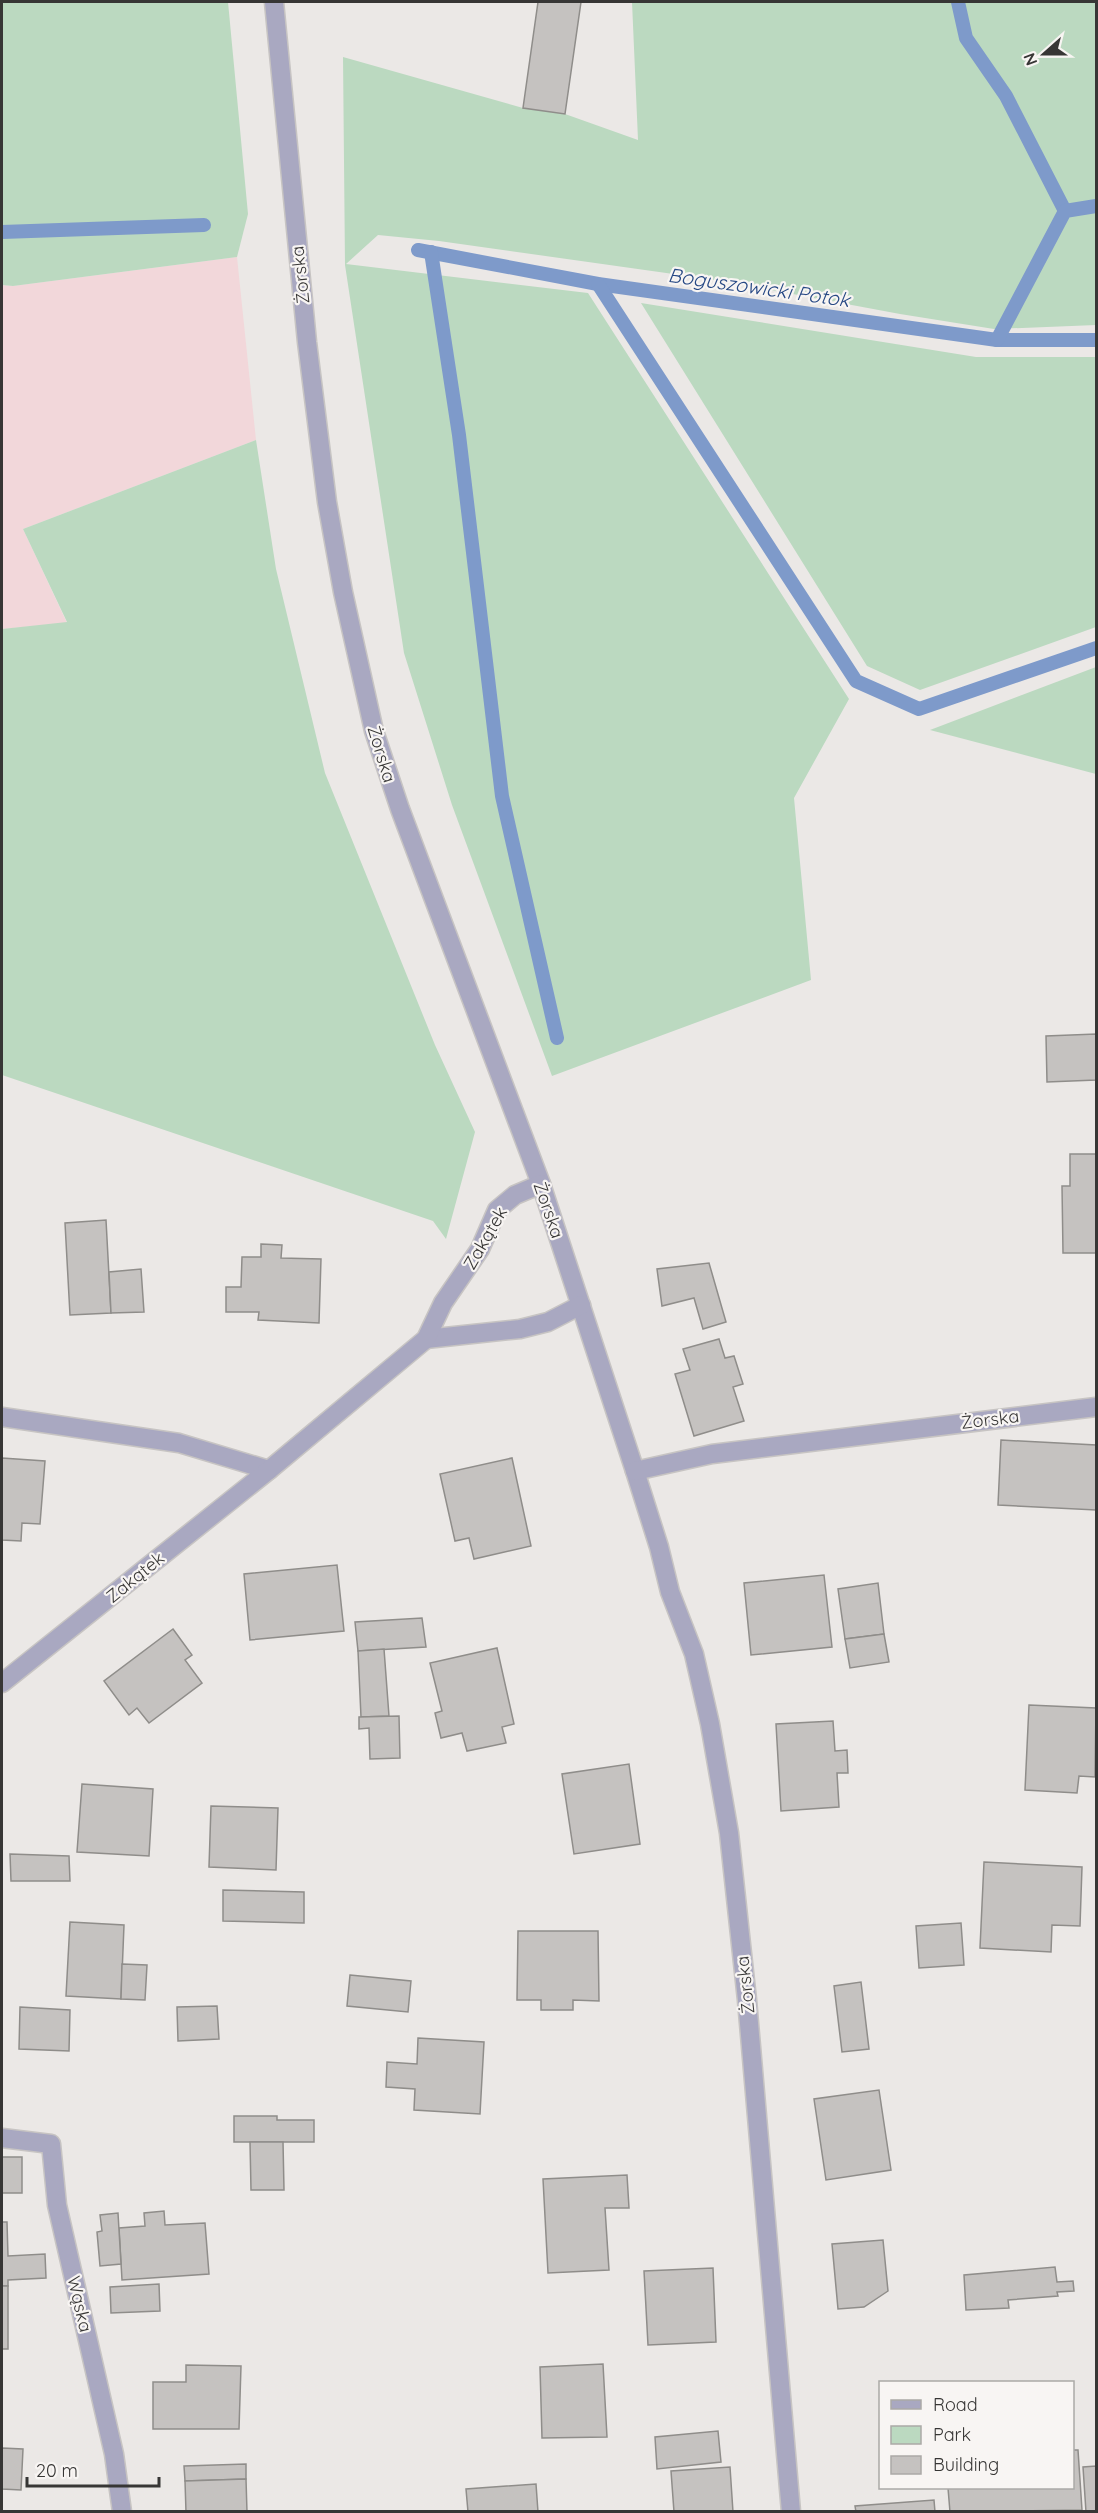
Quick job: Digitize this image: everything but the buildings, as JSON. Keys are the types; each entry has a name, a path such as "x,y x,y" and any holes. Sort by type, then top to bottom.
{"street":[{"name":"Żorska","path":"274,2 307,342 321,460 333,545 374,730 390,780 541,1184 659,1546 670,1592 694,1653 729,1833 747,2000 791,2511"},
{"name":"Zakątek","path":"2,1683 269,1470 426,1339 443,1303 480,1249 497,1210 515,1195 541,1184"},
{"path":"426,1339 536,1325 581,1305"},
{"name":"Żorska","path":"635,1471 712,1454 1096,1407"},
{"path":"2,1417 179,1443 269,1470"},
{"name":"Wąska","path":"2,2138 51,2144 57,2205 114,2454 122,2511"}],"shaded area":[{"path":"237,257 256,440 23,529 67,623 2,629 2,285 13,286"}],"green space":[{"path":"2,2 228,2 248,214 237,257 13,286 2,285"},
{"path":"632,2 1096,2 1096,325 994,329 723,281 439,241 378,235 346,264 588,293 849,699 794,798 811,980 552,1076 452,805 404,653 345,265 343,57 523,108 565,114 638,140"},
{"path":"641,303 976,357 1096,357 1096,627 920,690 867,666"},
{"path":"256,440 276,569 325,773 435,1045 475,1132 446,1239 433,1221 2,1075 2,629 67,622 23,529"},
{"path":"1096,667 1096,774 930,730"}],"waterway":[{"path":"958,2 966,38 1006,96 1065,211"},
{"path":"997,340 1065,211 1096,206"},
{"name":"Boguszowicki Potok","path":"2,232 204,225"},
{"name":"Boguszowicki Potok","path":"418,250 598,284 997,340 1096,340"},
{"path":"431,252 459,435 502,796 557,1038"},
{"path":"598,284 856,681 919,709 1096,648"}]}
